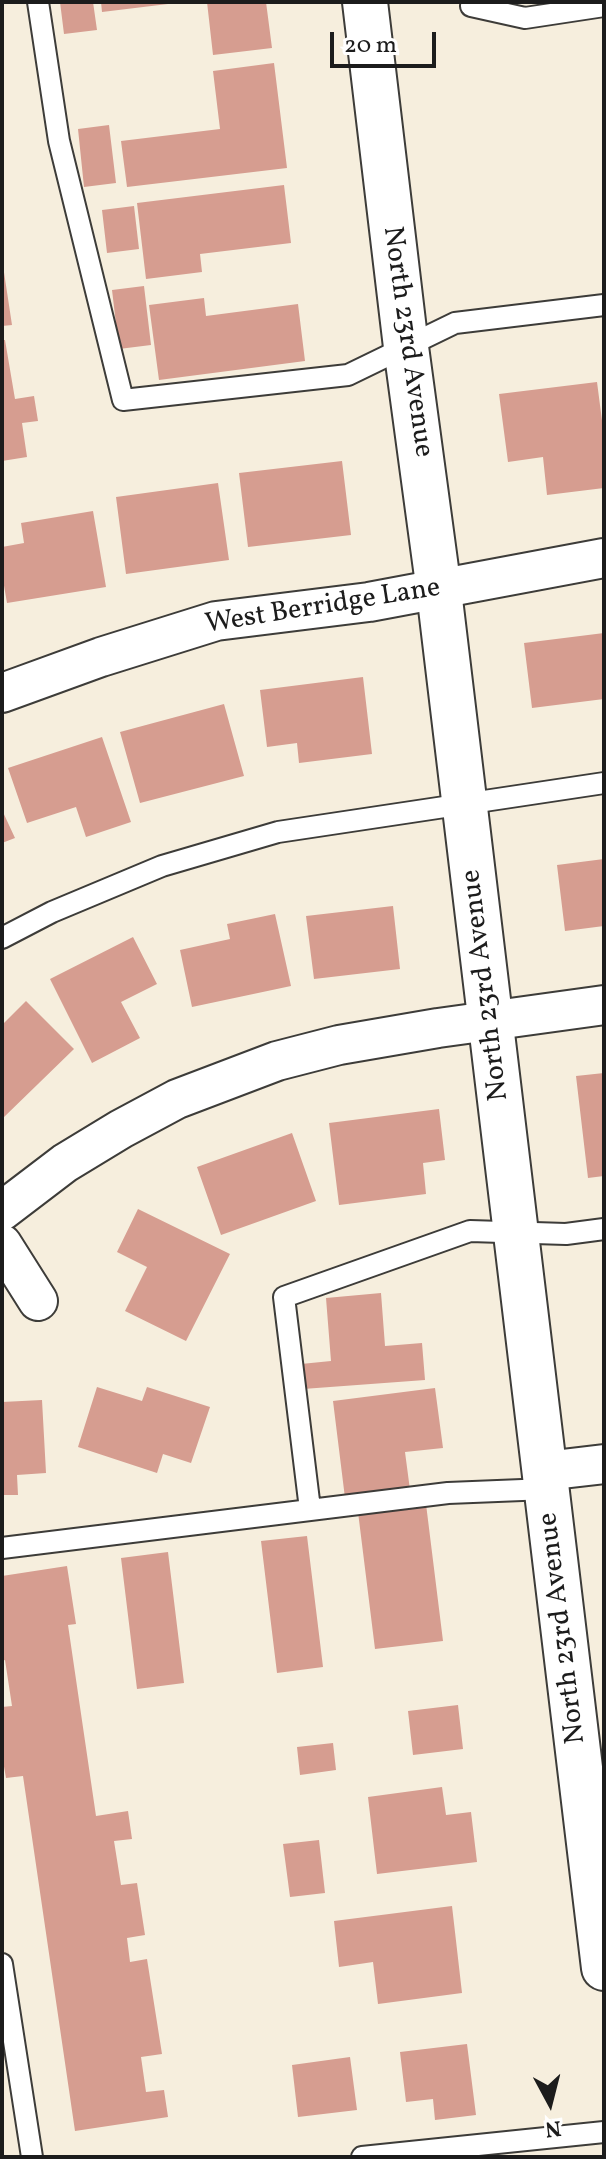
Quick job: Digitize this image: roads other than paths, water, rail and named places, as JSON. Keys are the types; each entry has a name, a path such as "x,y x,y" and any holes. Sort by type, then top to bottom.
{"street":[{"name":"North 23rd Avenue","path":"365,2 604,1968"},
{"name":"West Berridge Lane","path":"2,693 101,657 216,621 439,591 604,558"},
{"path":"2,1211 65,1163 121,1129 177,1099 277,1061 339,1045 604,1005"},
{"path":"2,1244 38,1301"},
{"path":"546,1480 604,1464"}],"lane":[{"path":"38,2 59,141 123,400 348,375 455,323 604,305"},
{"path":"471,6 525,18 604,6"},
{"path":"2,938 52,912 162,866 278,832 604,783"},
{"path":"310,1509 284,1297 470,1231 566,1234 604,1229"},
{"path":"2,1548 546,1480"},
{"path":"2,1964 10,2064 32,2157"},
{"path":"362,2157 604,2132"}]}
